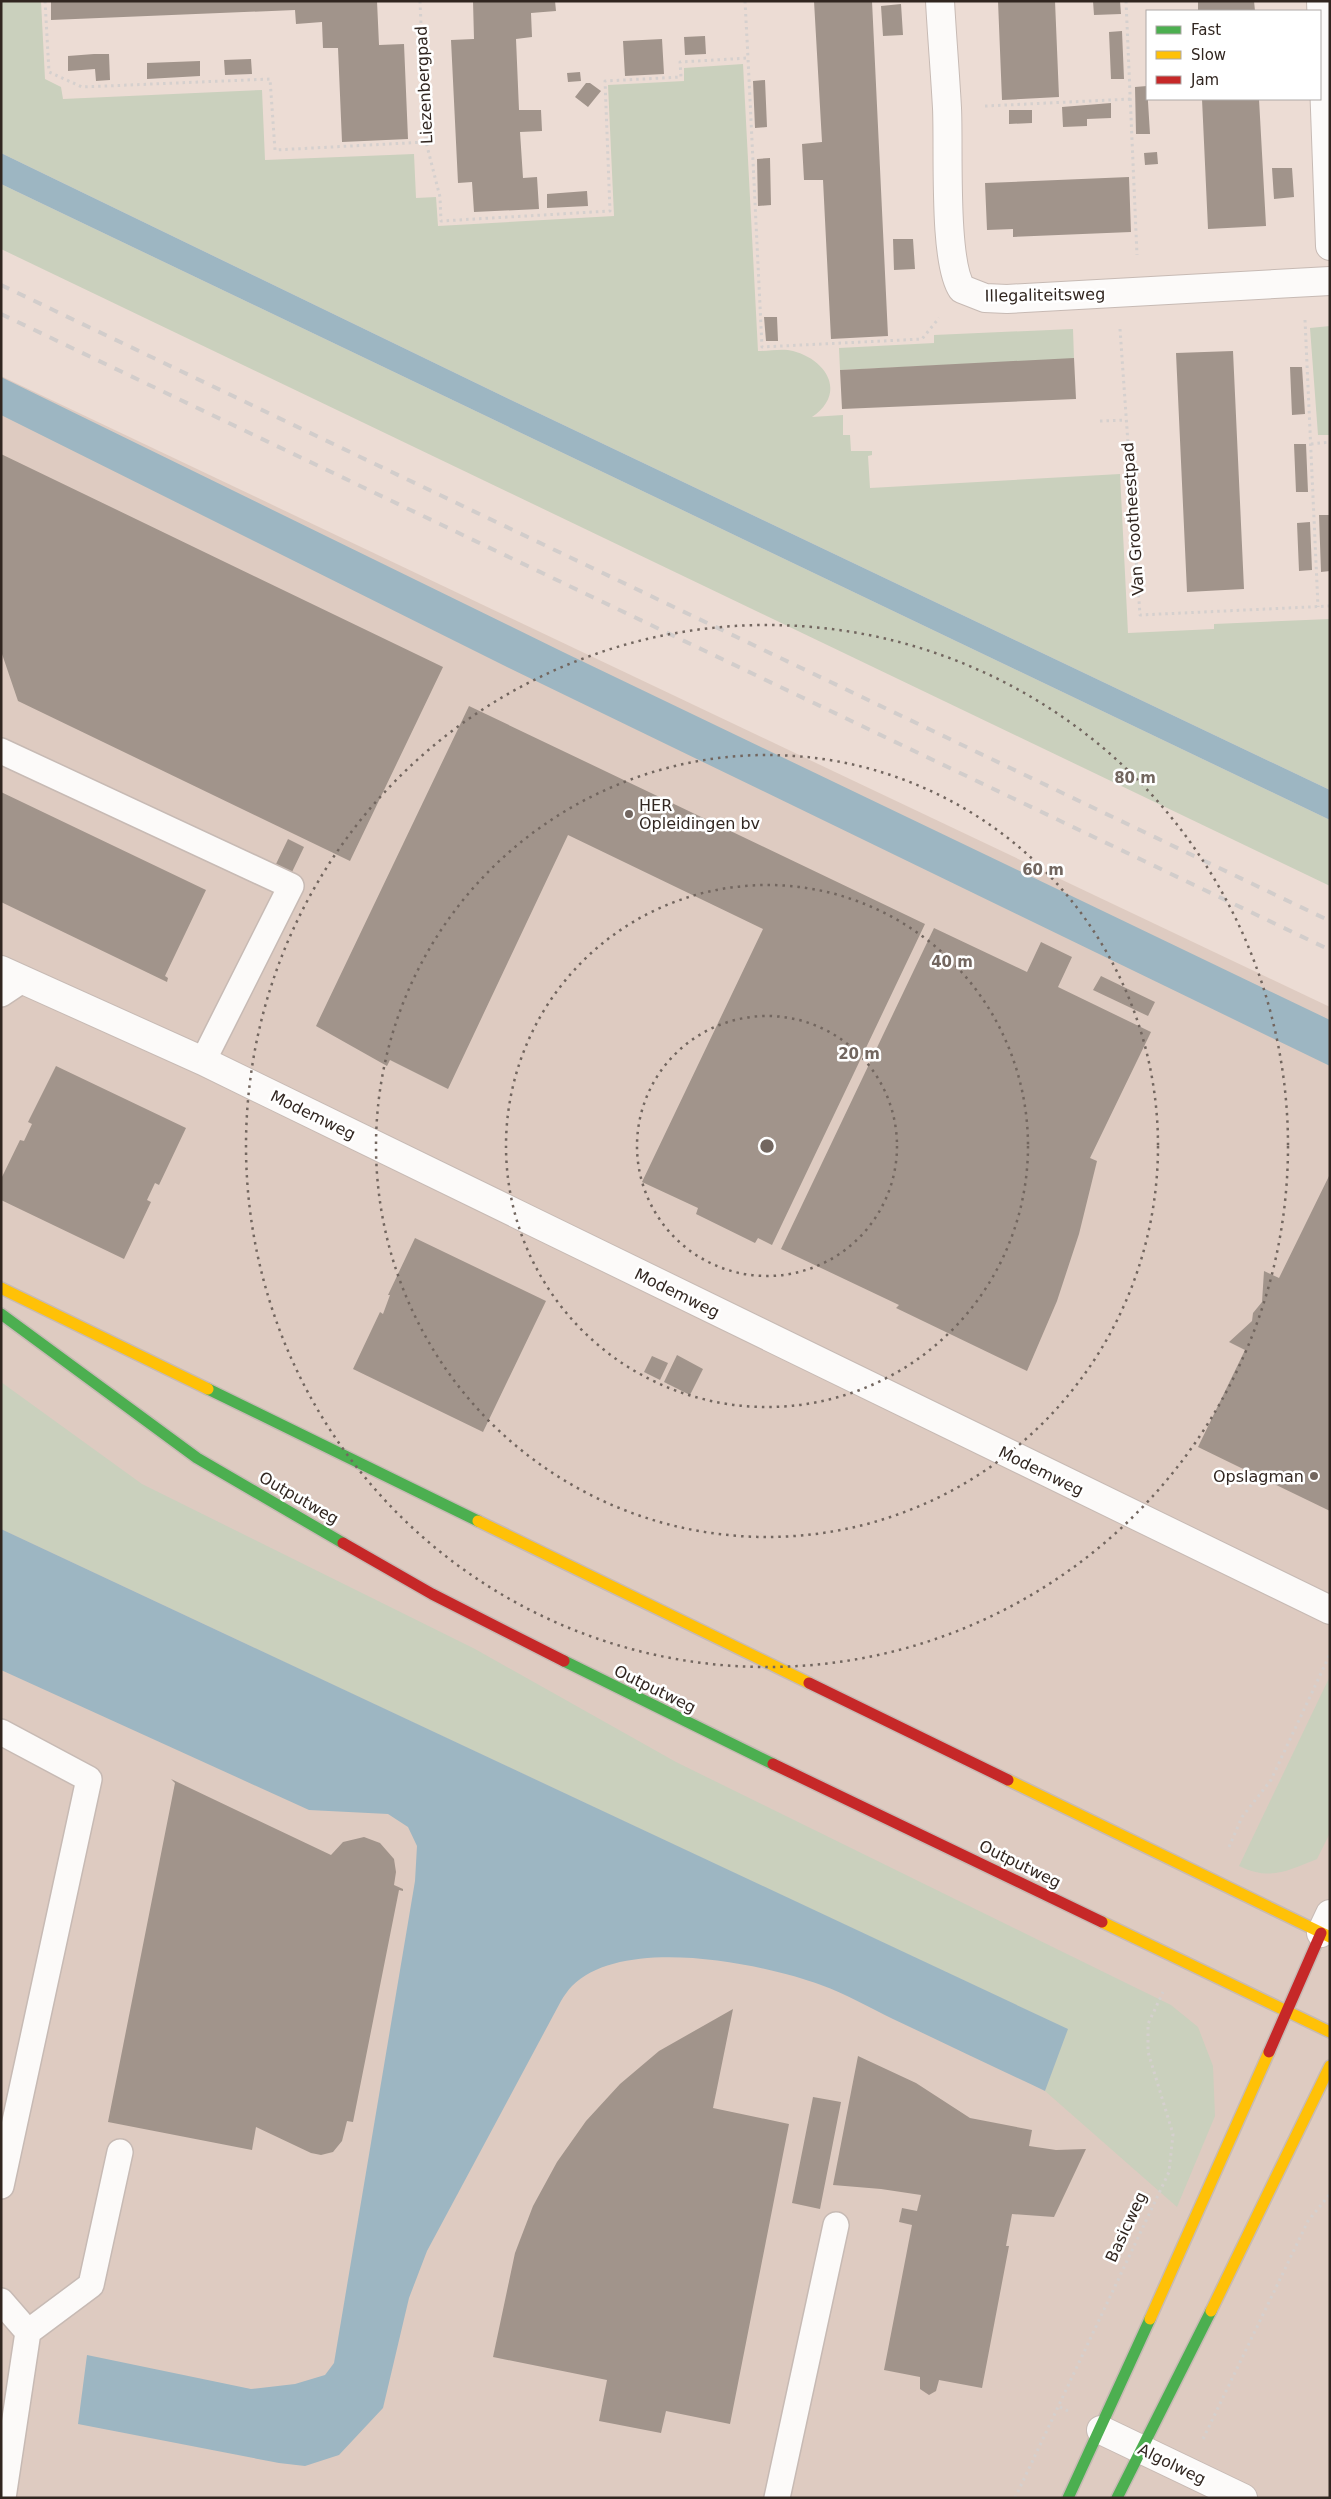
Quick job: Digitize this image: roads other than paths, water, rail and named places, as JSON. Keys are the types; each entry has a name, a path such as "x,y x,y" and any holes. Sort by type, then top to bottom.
{"main road":[{"path":"1,1288 616,1587 1212,1882 1327,1928 1286,2011 1101,2430 1068,2498"},
{"name":"Outputweg","path":"1,1314 197,1458 432,1594 662,1711 1330,2032"},
{"path":"1117,2498 1330,2066"}],"street":[{"name":"Illegaliteitsweg","path":"940,1 947,108 951,244 955,275 962,288 980,297 1000,299 1317,282"},
{"path":"1321,1 1330,246"},
{"name":"Modemweg","path":"8,982 203,1061 1330,1610"},
{"name":"Algolweg","path":"1101,2430 1187,2473 1243,2498"}],"lane":[{"path":"1,751 291,886 203,1061"},
{"path":"1,1732 89,1779 1,2186"},
{"path":"3,2498 28,2332 91,2285 120,2152"},
{"path":"777,2498 836,2225"},
{"path":"1,2301 28,2332"}],"water":[{"path":"1,153 509,399 1330,790 1330,820 1,184"},
{"path":"1,377 563,652 1330,1020 1330,1066 505,666 1,415"},
{"path":"1,1529 1068,2029 1045,2091 840,1993 795,1977 729,1962 693,1958 657,1957 624,1961 595,1970 572,1986 561,2001 427,2251 409,2298 383,2408 339,2455 305,2466 279,2463 78,2424 87,2355 251,2389 295,2384 325,2375 334,2363 415,1881 417,1846 408,1827 388,1814 309,1810 1,1670"}],"railway":[{"path":"1,285 1330,921"},
{"path":"1,314 1330,950"}],"place":[{"name":"HER Opleidingen bv","path":"629,814"},
{"name":"Opslagman","path":"1314,1476"}]}
